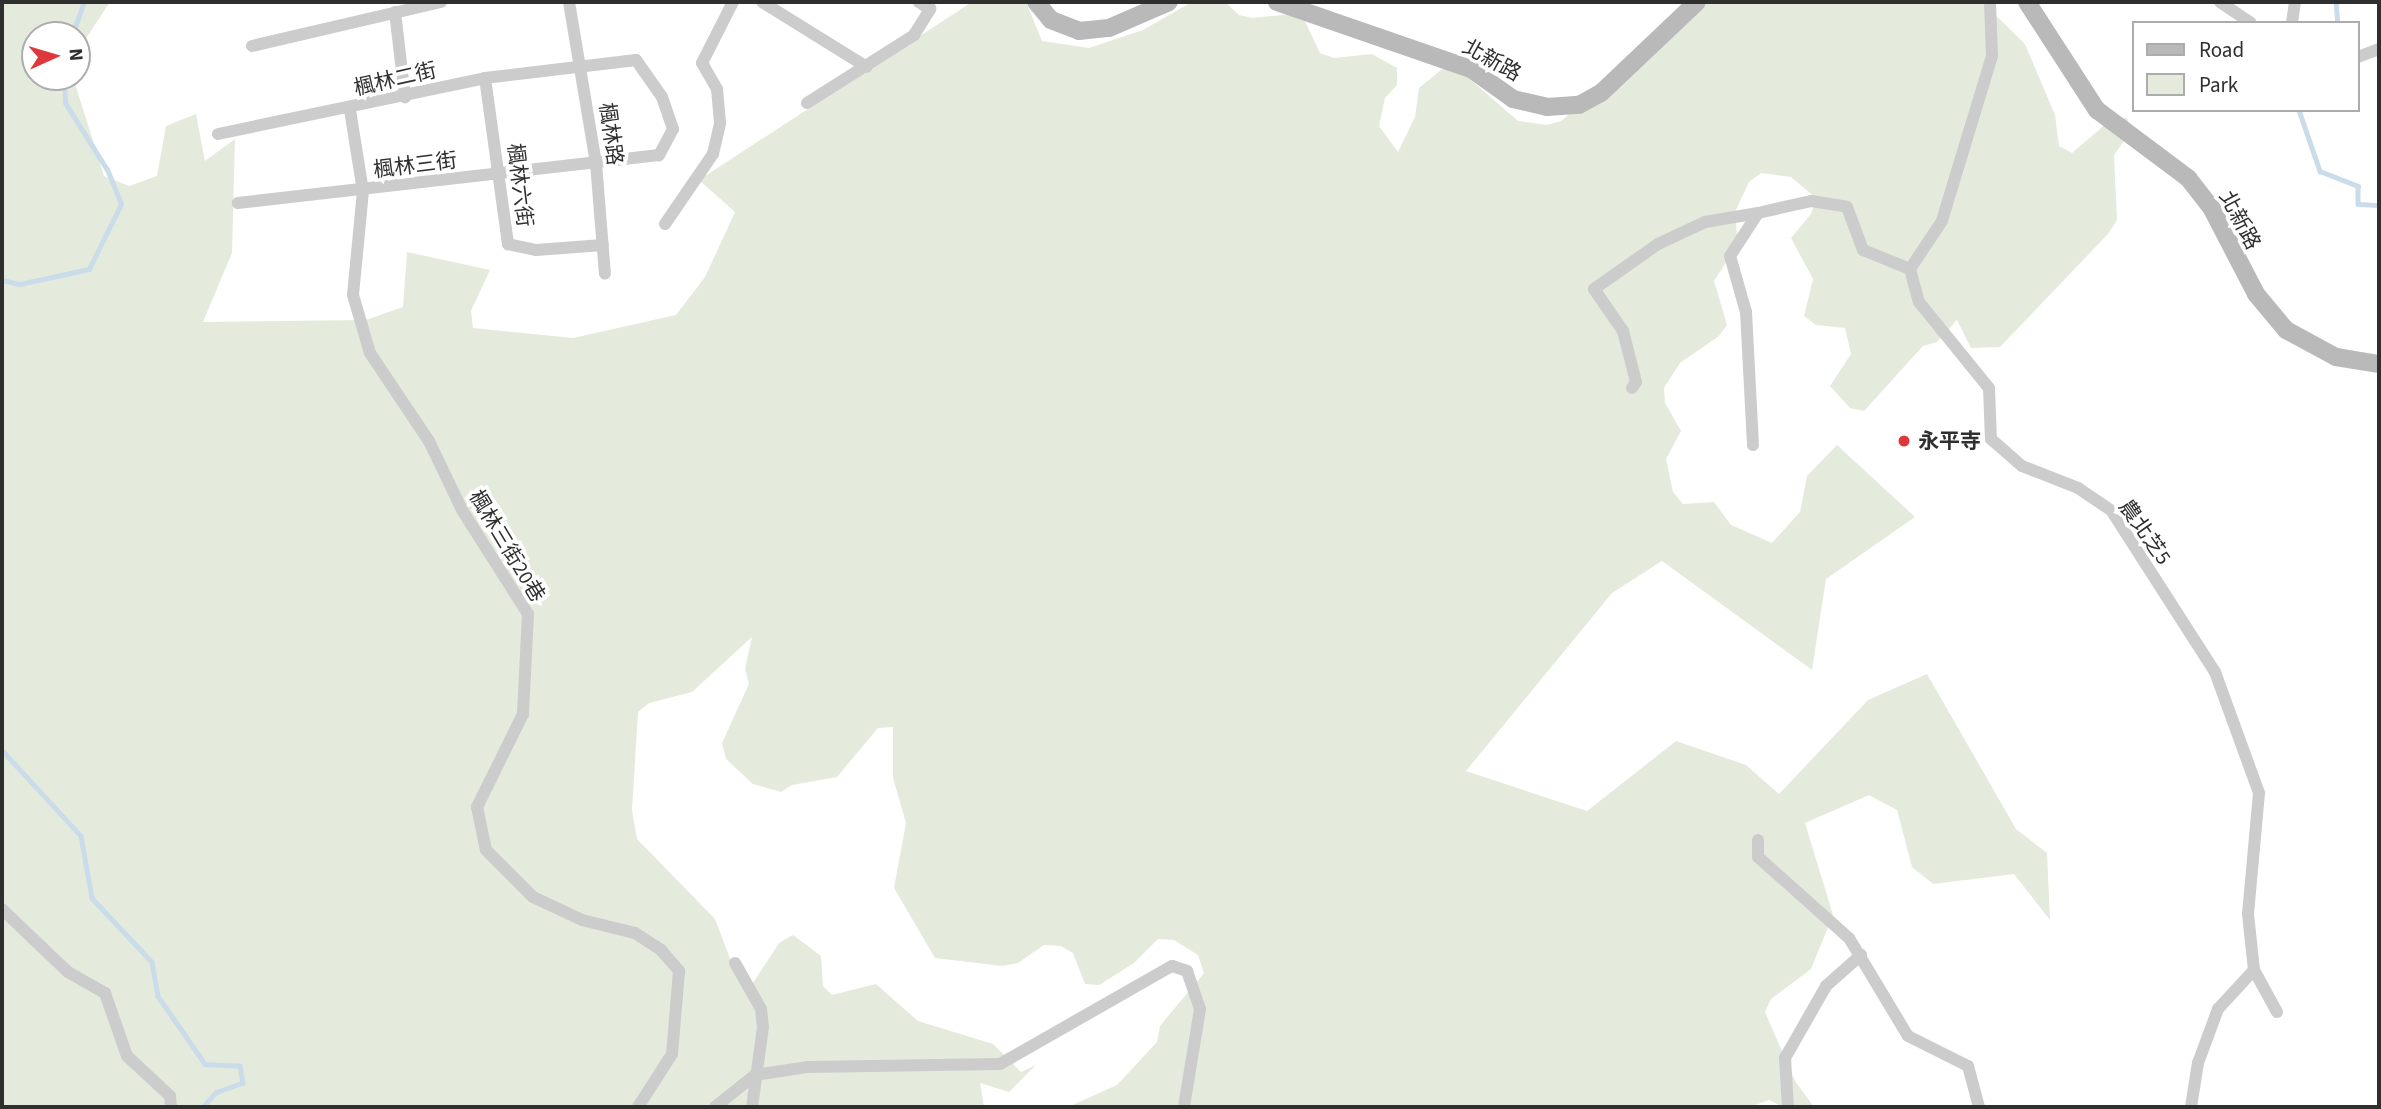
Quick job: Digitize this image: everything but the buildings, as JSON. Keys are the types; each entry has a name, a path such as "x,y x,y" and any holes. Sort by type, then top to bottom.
{"main road":[{"path":"1036,2 1051,20 1079,31 1109,28 1169,2"},
{"name":"北新路","path":"1278,2 1471,69 1513,99 1547,107 1578,105 1601,93 1697,2"},
{"name":"北新路","path":"2027,2 2097,110 2188,178 2212,209 2256,294 2286,330 2336,357 2379,363"}],"street":[{"path":"252,46 441,2"},
{"name":"楓林路","path":"569,2 582,65 596,163 605,274"},
{"path":"666,224 713,154 720,122 717,89 702,63 733,2"},
{"path":"762,2 867,67"},
{"path":"807,103 914,35 930,9 919,2"},
{"path":"1632,388 1636,382 1623,331 1594,289 1658,244 1705,222 1811,201 1847,207 1863,250 1910,269 1942,221 1992,56 1990,2"},
{"path":"2220,2 2247,21"},
{"path":"2292,21 2295,2"},
{"path":"395,12 405,97"},
{"path":"2360,57 2379,49"},
{"name":"楓林二街","path":"218,134 350,110 485,78 636,61 662,97 673,130 659,155 596,163"},
{"name":"楓林六街","path":"485,78 501,174 508,244 536,250 603,245"},
{"path":"350,110 363,191"},
{"name":"楓林三街","path":"237,203 596,163"},
{"name":"楓林三街20巷","path":"363,191 353,295 370,353 429,441 461,510 528,614 523,714 477,807 486,850 533,897 582,919 635,933 661,950 679,971 672,1054 638,1107"},
{"path":"1753,445 1746,312 1730,256 1758,213"},
{"name":"農北芝5","path":"1910,269 1919,302 1989,388 1991,439 2022,466 2078,488 2111,510 2215,672 2259,793 2248,914 2254,970"},
{"path":"1758,840 1758,857 1849,938 1908,1036 1968,1066 1979,1107"},
{"path":"2,909 68,972 105,993 127,1056 170,1096 171,1107"},
{"path":"1788,1107 1785,1058 1826,986 1861,955"},
{"path":"735,963 761,1009 752,1107"},
{"path":"715,1107 755,1075 808,1067 1000,1063 1023,1055 1172,966 1187,971 1200,1009 1184,1107"},
{"path":"2191,1107 2197,1063 2218,1009 2254,970 2277,1012"}],"green space":[{"path":"2,2 110,2 91,31 91,21 21,21 21,91 77,91 104,176 129,186 157,176 166,126 196,114 205,161 235,139 232,253 203,322 366,320 403,307 407,252 490,270 471,311 473,328 573,338 676,315 705,277 735,212 699,180 972,2 1026,2 1042,41 1089,48 1143,30 1192,2 1225,2 1239,15 1252,18 1301,13 1320,53 1334,58 1372,54 1397,68 1397,85 1385,98 1379,126 1398,152 1415,117 1419,88 1441,70 1455,66 1518,121 1547,125 1561,121 1675,28 1690,2 1982,2 2025,44 2055,115 2059,146 2072,153 2113,118 2127,118 2131,131 2114,155 2117,220 2108,234 2000,347 1971,348 1957,320 1937,342 1923,346 1864,411 1850,408 1830,386 1851,354 1845,328 1816,325 1804,316 1813,279 1791,238 1811,214 1816,198 1791,177 1761,173 1749,182 1735,212 1738,244 1714,281 1727,325 1719,336 1680,363 1664,388 1665,403 1681,431 1666,459 1673,492 1683,504 1714,502 1731,525 1772,543 1800,512 1807,476 1837,445 1915,517 1826,579 1812,670 1662,561 1612,593 1466,771 1587,811 1676,741 1746,765 1779,794 1868,700 1927,674 2016,829 2047,853 2050,920 2014,874 1933,884 1912,867 1897,810 1869,795 1805,823 1833,915 1811,969 1771,999 1765,1012 1795,1081 1814,1107 1783,1107 1769,1100 1750,1107 1068,1107 1117,1085 1157,1042 1160,1026 1204,973 1198,955 1174,940 1158,939 1134,963 1099,985 1085,984 1073,953 1061,946 1044,945 1018,963 1002,966 935,958 894,888 906,823 893,778 893,727 878,728 837,777 792,785 781,792 753,784 726,759 722,743 749,684 745,669 752,637 692,692 649,703 638,712 632,810 637,839 715,919 734,969 753,983 779,943 793,935 821,956 823,986 832,995 876,984 918,1021 993,1044 1021,1072 1036,1065 1009,1092 980,1083 984,1107 2,1107"}],"waterway":[{"path":"77,21 84,2"},
{"path":"2336,2 2338,21"},
{"path":"2,280 20,284 89,269 121,204 107,170 65,103 65,91"},
{"path":"2300,112 2320,171 2358,186 2358,204 2379,205"},
{"path":"2,750 81,836 92,898 152,962 158,996 205,1064 240,1066 243,1083 216,1093 203,1107"}],"place":[{"name":"永平寺","path":"1904,441"}]}
